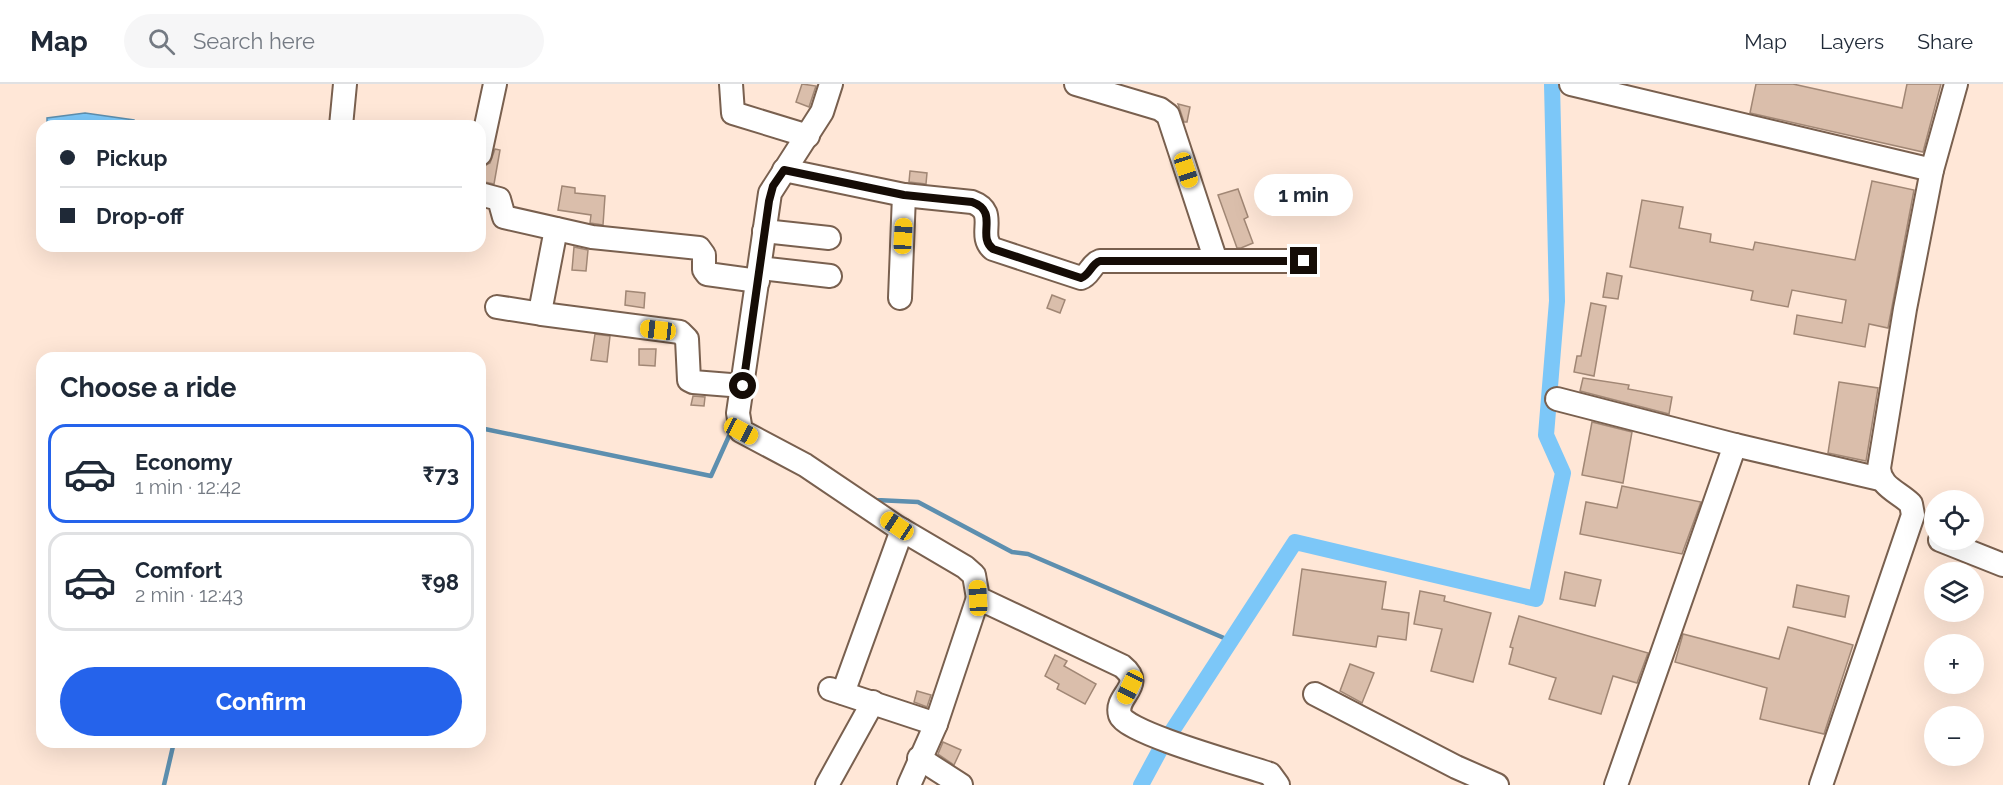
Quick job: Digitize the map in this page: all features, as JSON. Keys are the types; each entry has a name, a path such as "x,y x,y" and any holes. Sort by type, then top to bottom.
{"street":[{"path":"342,120 345,84"},
{"path":"486,126 495,84"},
{"path":"731,84 733,114 808,136"},
{"path":"831,84 822,112 770,193 738,413 741,431 805,465 974,575 978,586 978,598 936,724 909,785"},
{"path":"1076,84 1160,109 1168,114 1216,261"},
{"path":"1571,84 1932,170"},
{"path":"1880,479 1879,468 1903,320 1932,170 1956,84"},
{"path":"784,170 904,195 972,202 981,205 987,216 989,246 998,252 1081,278 1096,262 1100,261 1304,261"},
{"path":"900,298 904,195"},
{"path":"486,196 499,199 504,217 556,230 592,237 699,248 704,255 704,270 707,274 830,276"},
{"path":"542,314 541,307 556,230"},
{"path":"764,231 829,238"},
{"path":"497,306 680,332 687,339 689,380 743,386"},
{"path":"1557,399 1735,445 1880,479 1911,504 1913,514 1910,528 1821,785"},
{"path":"1616,785 1735,445"},
{"path":"1910,528 1924,534"},
{"path":"902,530 836,691 936,724"},
{"path":"1965,550 2003,565"},
{"path":"978,598 1122,666 1131,673 1132,679 1119,714 1131,725 1165,740 1270,774 1278,785"},
{"path":"1315,694 1456,767 1497,785"},
{"path":"827,785 873,702"},
{"path":"919,758 961,785"}],"water":[{"path":"85,113 134,120 47,120 47,118"}],"building":[{"path":"802,84 816,86 809,107 796,102"},
{"path":"1756,84 1793,84 1902,108 1907,84 1941,84 1923,152 1750,113"},
{"path":"1178,104 1190,107 1187,122 1184,122"},
{"path":"495,149 500,150 494,184 486,182 486,165 490,163"},
{"path":"910,171 927,173 926,184 909,182"},
{"path":"1872,181 1914,190 1888,328 1869,324 1865,347 1794,334 1797,315 1842,323 1846,300 1792,290 1788,307 1751,300 1753,291 1630,267 1642,200 1683,207 1679,228 1711,234 1710,242 1753,250 1755,242 1855,260"},
{"path":"562,186 575,188 575,193 605,196 603,225 590,223 591,215 558,210"},
{"path":"1238,189 1248,217 1244,219 1253,243 1241,248 1237,248 1218,195"},
{"path":"574,247 588,250 586,271 572,270"},
{"path":"1607,273 1622,276 1618,299 1603,297"},
{"path":"626,291 645,293 644,308 625,305"},
{"path":"1052,295 1065,300 1060,313 1047,308"},
{"path":"1591,303 1606,306 1594,376 1574,372 1577,356 1581,356"},
{"path":"595,334 610,336 607,362 591,360"},
{"path":"639,349 656,349 655,366 639,365"},
{"path":"1583,378 1629,385 1628,389 1672,397 1669,414 1580,391"},
{"path":"1839,382 1878,388 1866,461 1828,453"},
{"path":"693,396 705,397 704,406 691,405"},
{"path":"1592,422 1632,432 1623,483 1582,475"},
{"path":"1622,486 1701,502 1682,554 1580,534 1586,502 1617,508"},
{"path":"1302,569 1386,582 1382,609 1409,613 1406,640 1378,636 1376,647 1293,635"},
{"path":"1565,572 1601,580 1595,606 1560,599"},
{"path":"1797,585 1849,596 1845,617 1793,607"},
{"path":"1420,591 1445,596 1444,601 1491,613 1473,682 1431,671 1442,629 1414,624"},
{"path":"1519,616 1648,653 1637,683 1613,676 1601,714 1549,699 1556,678 1509,664 1513,648 1510,647"},
{"path":"1788,627 1853,645 1824,734 1760,719 1767,688 1675,662 1683,634 1779,659"},
{"path":"1055,655 1067,661 1064,666 1096,684 1085,704 1057,689 1059,684 1045,676"},
{"path":"1350,664 1374,673 1362,703 1340,691"},
{"path":"917,691 931,695 927,707 914,702"},
{"path":"943,742 961,750 954,765 938,754"}],"waterway":[{"path":"1141,785 1161,748 1295,542 1536,599 1563,473 1546,435 1557,301 1552,84"},
{"path":"486,429 711,476 729,436 735,434"},
{"path":"873,498 918,502 1012,552 1028,554 1231,641"},
{"path":"164,785 173,748"}],"route":[{"path":"743,386 770,193 784,170 904,195 972,202 981,205 987,216 987,241 993,249 1081,278 1096,262 1100,261 1304,261"}]}
